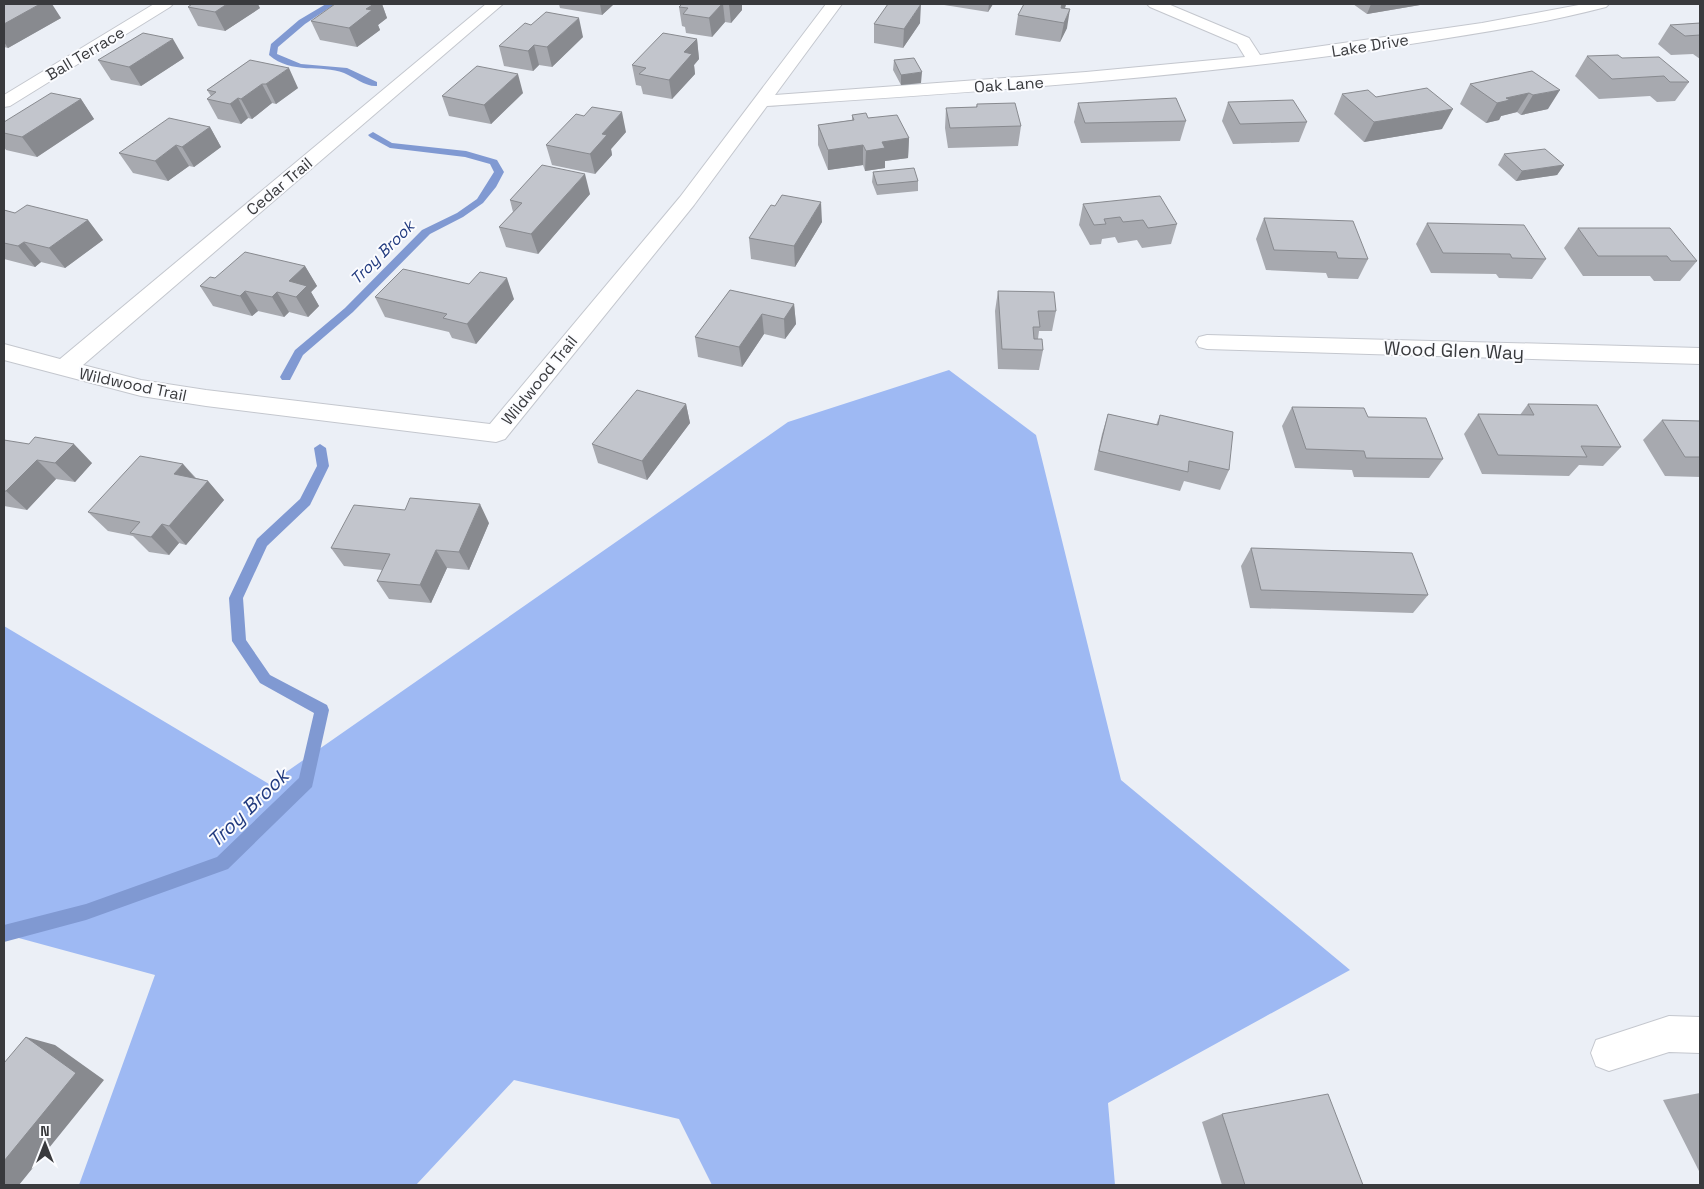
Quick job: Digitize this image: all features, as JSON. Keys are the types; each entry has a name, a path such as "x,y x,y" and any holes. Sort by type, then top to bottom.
{"street":[{"name":"Ball Terrace","path":"4,102 165,4"},
{"name":"Cedar Trail","path":"63,369 496,4"},
{"name":"Wildwood Trail","path":"4,352 141,388 206,398 496,433 687,200 834,4"},
{"path":"1155,4 1243,41 1256,61"},
{"name":"Lake Drive","path":"1256,61 1356,48 1523,21 1601,4"},
{"name":"Oak Lane","path":"762,101 1024,83 1256,61"},
{"name":"Wood Glen Way","path":"1207,342 1700,356"},
{"path":"1609,1052 1669,1034 1700,1035"}],"shaded area":[{"path":"949,370 1036,435 1121,780 1350,970 1108,1103 1115,1185 712,1185 679,1119 514,1080 416,1185 79,1185 155,975 4,934 4,626 269,784 788,422"}],"building":[{"path":"4,4 40,4 4,24"},
{"path":"192,4 227,4 215,12 188,7"},
{"path":"335,4 374,4 366,9 372,10 349,28 311,21"},
{"path":"682,4 722,4 709,18 683,14 688,8 679,7"},
{"path":"888,4 921,4 904,29 874,24"},
{"path":"1024,4 1062,4 1061,8 1070,9 1064,23 1018,15"},
{"path":"546,12 579,18 547,47 534,45 528,51 499,46 525,23 531,25"},
{"path":"1700,23 1700,35 1685,36 1670,25"},
{"path":"143,33 173,39 129,67 98,60"},
{"path":"663,33 697,39 684,52 692,54 669,80 639,74 646,68 632,65"},
{"path":"1618,55 1622,58 1659,57 1689,82 1670,82 1664,76 1612,79 1587,56"},
{"path":"914,58 922,72 901,75 894,60"},
{"path":"250,60 289,68 266,84 262,84 241,99 238,98 230,104 207,99 216,92 207,90"},
{"path":"477,66 518,74 484,105 442,96"},
{"path":"1532,71 1560,90 1533,95 1529,93 1506,98 1510,100 1497,103 1470,84"},
{"path":"1427,88 1453,109 1374,122 1342,94 1368,90 1376,97"},
{"path":"51,93 81,99 22,137 4,133 4,122"},
{"path":"1176,98 1186,121 1085,123 1078,103"},
{"path":"1293,100 1307,122 1240,124 1228,102"},
{"path":"1015,103 1021,126 950,128 946,108 977,107 977,104"},
{"path":"592,107 622,112 602,134 607,135 590,154 546,145 576,114 584,116"},
{"path":"866,113 868,118 897,115 909,138 882,142 885,148 866,151 863,145 828,150 818,125 854,120 852,115"},
{"path":"169,118 210,127 182,147 176,145 155,161 119,153"},
{"path":"1545,149 1564,165 1522,171 1504,154"},
{"path":"542,165 585,174 531,234 499,227 522,203 510,200"},
{"path":"914,168 918,181 877,185 873,172"},
{"path":"782,195 821,202 794,246 749,238 771,205 775,206"},
{"path":"1160,196 1177,224 1148,228 1143,220 1123,222 1120,217 1104,219 1106,224 1094,225 1083,204"},
{"path":"27,205 88,220 49,248 24,242 18,246 4,243 4,210 15,213"},
{"path":"1264,218 1353,221 1368,259 1338,258 1336,252 1274,250"},
{"path":"1427,223 1524,225 1546,259 1512,258 1510,254 1443,253"},
{"path":"1578,228 1670,228 1697,261 1671,261 1667,256 1598,256"},
{"path":"245,252 305,266 289,281 307,286 296,297 277,292 272,297 245,291 240,296 200,286 210,277 215,278"},
{"path":"403,269 469,284 480,272 507,278 467,324 443,318 447,314 375,297"},
{"path":"730,290 794,304 784,319 762,314 739,347 695,337"},
{"path":"998,291 1054,292 1056,311 1038,311 1040,327 1033,327 1034,339 1042,339 1043,350 1002,349"},
{"path":"637,390 686,404 642,461 592,444"},
{"path":"1528,404 1597,405 1621,447 1581,446 1587,457 1498,455 1478,414 1534,415"},
{"path":"1292,407 1364,408 1368,417 1426,418 1443,459 1366,458 1364,451 1306,449"},
{"path":"1108,414 1158,425 1160,415 1233,432 1229,470 1189,461 1188,472 1099,451"},
{"path":"1662,420 1700,421 1700,457 1685,457"},
{"path":"35,437 74,444 55,463 37,460 4,491 4,440 29,444"},
{"path":"140,456 183,464 174,474 208,481 169,526 162,524 151,537 130,533 140,522 88,512"},
{"path":"410,498 480,504 459,552 436,550 420,585 377,581 390,554 331,548 354,505 405,510"},
{"path":"1251,548 1412,553 1428,595 1261,590"},
{"path":"26,1037 76,1073 4,1161 4,1063"},
{"path":"1328,1094 1363,1185 1245,1185 1222,1114"}],"waterway":[{"name":"Troy Brook","path":"331,4 302,22 274,46 273,55 300,66 344,70 374,84"},
{"name":"Troy Brook","path":"286,377 299,353 349,310 426,232 460,215 480,201 491,187 499,172 494,162 466,154 390,145 373,135"},
{"name":"Troy Brook","path":"4,934 86,912 222,863 306,782 322,710 265,679 239,641 236,598 262,543 305,502 323,466 320,448"}]}
